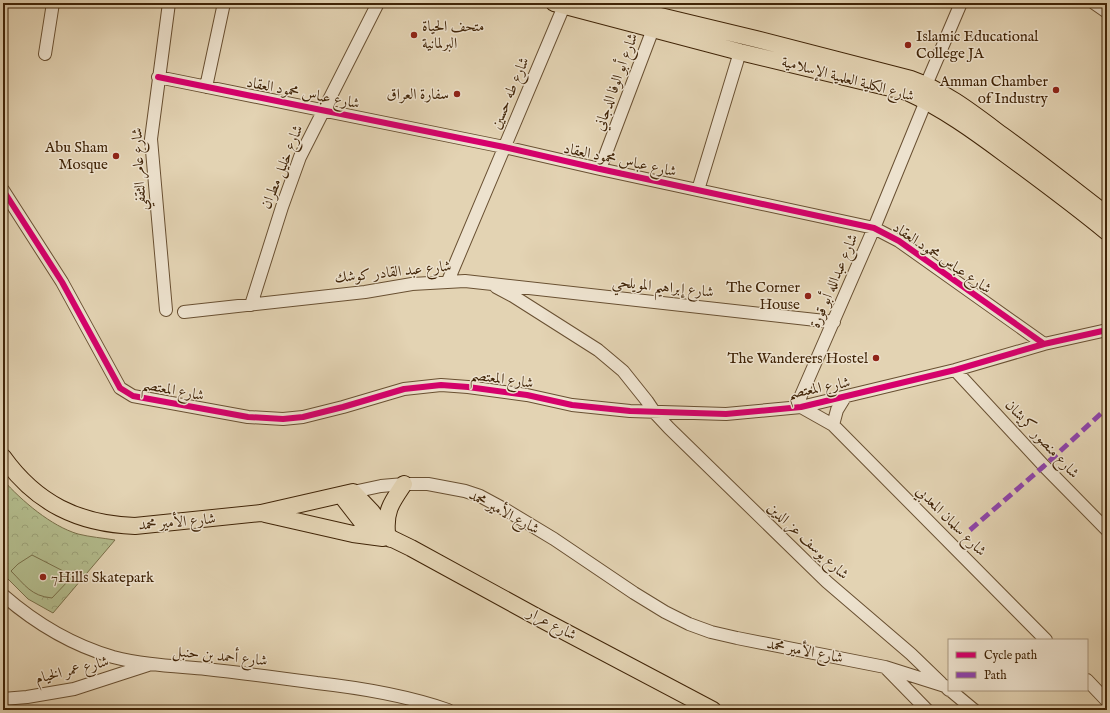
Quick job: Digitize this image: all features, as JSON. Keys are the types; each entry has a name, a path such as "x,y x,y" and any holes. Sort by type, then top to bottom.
{"main road":[{"name":"شارع الكلية العلمية الإسلامية","path":"606,3 756,39 926,84 980,118 1041,163 1107,216"},
{"name":"شارع الكلية العلمية الإسلامية","path":"559,4 740,52 907,92 926,100 970,129 1066,199 1107,232"},
{"name":"شارع الأمير محمد","path":"3,457 14,473 43,498 67,512 94,521 120,526 134,526 262,513 347,494"},
{"path":"262,513 353,534 389,536 386,521 388,512 391,504 404,484"},
{"name":"شارع عرار","path":"347,494 362,522 374,530 389,536 713,710"}],"street":[{"path":"45,54 53,3"},
{"name":"شارع عامر الثقفي","path":"166,310 150,139 169,3"},
{"path":"206,87 224,3"},
{"name":"شارع خليل مطران","path":"251,305 282,207 300,157 378,3"},
{"path":"926,84 961,3"},
{"path":"1094,3 1107,12"},
{"name":"شارع طه حسين","path":"448,281 504,147 559,4"},
{"name":"شارع أبو الوفا الدجاني","path":"600,169 653,29"},
{"path":"698,190 740,52"},
{"name":"شارع عباس محمود العقاد","path":"158,77 504,147 874,228 905,246 1044,344"},
{"name":"شارع عبدالله أبو قورة","path":"799,407 926,100"},
{"name":"شارع المعتصم","path":"3,190 62,282 120,388 133,396 248,417 282,419 303,418 404,389 441,385 468,387 599,408 655,413 726,414 799,407 955,370 1044,344 1107,330"},
{"name":"شارع عبد القادر كوشك","path":"184,312 365,292 412,284 448,281 487,283 513,296 598,350 623,370 655,413"},
{"name":"شارع إبراهيم المويلحي","path":"487,283 834,322"},
{"name":"شارع منصور كريشان","path":"955,370 1044,466 1107,530"},
{"path":"833,426 837,410 845,397"},
{"name":"شارع سلمان المعدبي","path":"799,407 833,426 1045,639"},
{"name":"شارع يوسف عز الدين","path":"655,413 790,548 911,654 948,689"},
{"name":"شارع الأمير محمد","path":"347,494 381,486 428,484 448,487 480,496 554,539 665,612 689,624 711,632 738,638 885,667 948,689"},
{"name":"شارع أحمد بن حنبل","path":"3,595 39,623 74,642 113,657 148,665 233,672 374,690 422,701 448,710"},
{"name":"شارع عمر الخيام","path":"3,699 27,697 74,689 148,665"},
{"path":"885,667 927,710"},
{"path":"1088,681 1107,701"},
{"name":"شارع الأمير محمد","path":"950,691 974,710"}],"green space":[{"path":"3,480 28,504 47,519 58,525 78,534 115,540 53,613 28,599 3,574"},
{"name":"7Hills Skatepark","path":"32,555 69,574 69,580 52,598 33,592 11,571 18,564"}],"marked path":[{"path":"970,530 1044,466 1107,408"}],"cycle path":[{"path":"158,77 504,147 874,228 899,241 1044,344"},
{"path":"3,190 62,282 120,388 133,396 248,417 283,419 303,417 404,389 441,385 527,395 572,405 630,411 726,414 801,407 955,370 1044,344 1107,330"}],"place":[{"name":"متحف الحياة البرلمانية","path":"414,35"},
{"name":"Islamic Educational College JA","path":"908,45"},
{"name":"Amman Chamber of Industry","path":"1056,90"},
{"name":"سفارة العراق","path":"457,94"},
{"name":"Abu Sham Mosque","path":"116,156"},
{"name":"The Corner House","path":"808,296"},
{"name":"The Wanderers Hostel","path":"876,358"},
{"name":"7Hills Skatepark","path":"43,577"}]}
